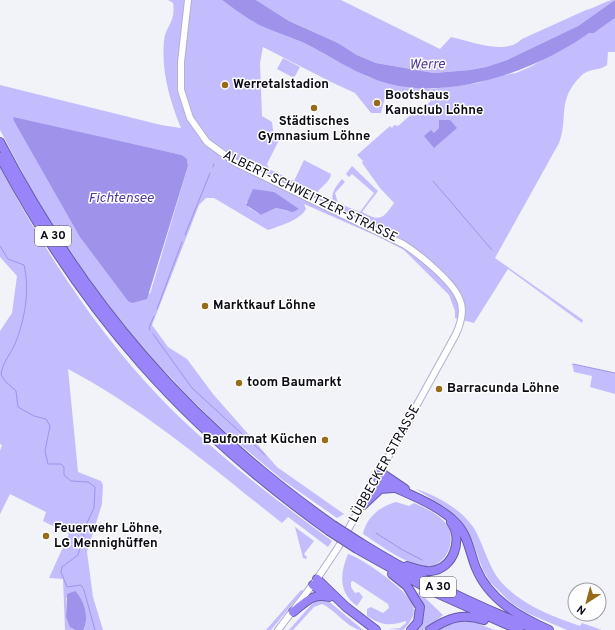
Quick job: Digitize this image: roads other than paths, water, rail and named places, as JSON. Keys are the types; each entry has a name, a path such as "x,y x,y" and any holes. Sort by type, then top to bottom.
{"highway":[{"name":"A 30","path":"0,142 32,202 60,248 121,337"},
{"name":"A 30","path":"0,157 27,206 60,259 164,391 215,441 277,493 359,546 462,599 537,630"},
{"path":"379,475 394,488 415,497"},
{"path":"379,475 452,518 462,531 476,569 490,592 516,613 550,630"},
{"path":"363,505 380,489 394,488"},
{"path":"386,559 422,571 431,571 444,565 453,556 457,538 453,524 443,512"},
{"name":"A 30","path":"359,546 374,559 432,591 515,629"},
{"path":"374,559 407,586 416,598 420,607 420,615 418,622 412,630"},
{"path":"315,582 329,597"},
{"path":"315,582 376,630"},
{"path":"293,612 314,596 320,595 329,597 346,606"},
{"path":"430,630 448,619 463,616 515,629"}],"main road":[{"name":"ALBERT-SCHWEITZER-STRASSE","path":"188,0 182,43 180,79 186,107 196,128 212,146 236,163 403,244 421,257 452,288"},
{"name":"LÜBBECKER STRASSE","path":"278,630 315,582 363,505 459,327 462,308 459,297 452,288"}],"water":[{"path":"222,0 256,0 289,21 338,43 357,55 376,63 434,73 470,70 486,67 507,60 578,26 615,0 615,18 594,33 589,33 545,59 520,70 467,85 441,88 415,88 390,84 367,76 313,47 260,25"},
{"name":"Fichtensee","path":"13,117 182,155 187,159 188,166 147,299 132,303 128,301 80,237"},
{"path":"439,120 450,120 457,128 434,148 424,136 431,130 434,133 439,128"},
{"path":"253,189 274,192 299,209 293,212 276,208 261,215 246,205"},
{"path":"75,591 81,599 85,610 86,621 83,630 76,630 70,627 66,617 67,594"}],"waterway":[{"path":"185,235 210,173"},
{"path":"433,181 492,250"},
{"path":"157,309 182,242"},
{"path":"0,246 8,259 24,265 27,284 26,304 19,334 5,362 1,374 4,380 16,391 18,407 34,416 46,419 50,426 45,451 48,464 61,464 64,467 64,475 71,481 88,482 95,487 94,508 87,523 78,555 62,567 61,572 67,587 81,585 84,590 95,630"},
{"path":"150,330 149,328 154,316"},
{"path":"153,334 192,388 265,455"},
{"path":"573,364 615,373"},
{"path":"376,533 422,560"}],"place":[{"name":"Werretalstadion","path":"225,85"},
{"name":"Bootshaus Kanuclub Löhne","path":"377,103"},
{"name":"Städtisches Gymnasium Löhne","path":"314,108"},
{"name":"Marktkauf Löhne","path":"205,306"},
{"name":"toom Baumarkt","path":"239,383"},
{"name":"Barracunda Löhne","path":"439,389"},
{"name":"Bauformat Küchen","path":"325,440"},
{"name":"Feuerwehr Löhne, LG Mennighüffen","path":"46,536"}],"water label":[{"name":"Werre","path":"427,65"}]}
